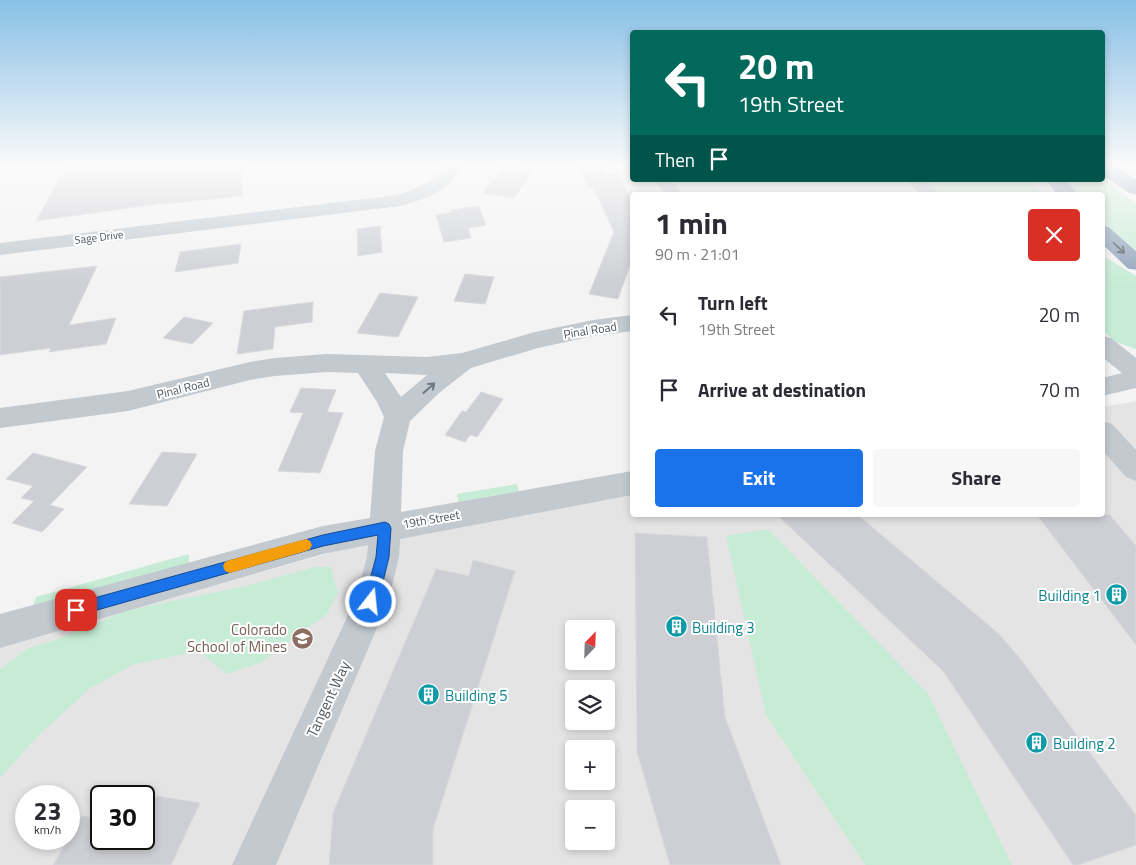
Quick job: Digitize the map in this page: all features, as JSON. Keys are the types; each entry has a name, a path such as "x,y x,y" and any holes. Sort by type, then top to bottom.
{"highway":[{"path":"1105,235 1136,263"}],"street":[{"name":"Sage Drive","path":"0,249 364,204"},
{"name":"Pinal Road","path":"0,418 128,401 188,388 250,371 275,367 327,363 427,366 462,362 535,340 593,328 630,323"},
{"path":"1105,346 1136,371"},
{"name":"Pinal Road","path":"398,417 430,386 462,362"},
{"path":"366,365 389,399 398,417 389,451 385,528"},
{"path":"1105,386 1136,379"},
{"path":"1105,435 1136,469"},
{"name":"19th Street","path":"0,631 323,540 630,482"},
{"name":"Tangent Way","path":"254,865 371,602 383,557 385,528"}],"shaded area":[{"name":"Colorado School of Mines","path":"1136,401 1136,865 0,865 0,647 354,546 630,493 630,517 1105,517 1105,407"}],"green space":[{"path":"1105,204 1136,204 1136,256 1105,226"},
{"path":"1105,257 1136,276 1136,349 1116,342 1105,333"},
{"path":"517,484 519,491 458,502 457,494"},
{"path":"768,529 928,694 1012,865 865,865 766,715 726,536"},
{"path":"189,554 189,564 33,607 36,597"},
{"path":"315,567 331,567 338,593 327,614 260,663 226,674 199,651 134,664 89,689 36,738 0,778 0,670 26,649 61,638 126,611 246,586"}],"building":[{"path":"45,204 154,204 36,221"},
{"path":"601,204 630,204 630,265 618,299 589,294 614,232"},
{"path":"479,206 486,225 468,228 471,238 444,242 436,215 452,212 451,210"},
{"path":"380,226 382,252 358,256 357,229"},
{"path":"241,244 238,263 175,272 180,252"},
{"path":"97,266 69,325 116,318 106,344 49,352 51,348 0,355 0,277"},
{"path":"465,274 494,277 485,304 454,301"},
{"path":"380,293 418,297 398,337 357,333"},
{"path":"313,302 312,322 275,327 273,349 237,354 244,311"},
{"path":"184,317 213,323 192,344 163,338"},
{"path":"301,388 336,390 327,412 343,413 320,473 278,471 303,413 290,412"},
{"path":"481,392 503,399 477,437 470,435 465,442 445,435 462,411 466,412"},
{"path":"162,452 197,454 167,506 129,504"},
{"path":"33,453 87,467 50,505 64,509 42,532 12,523 34,501 21,498 33,486 6,479"},
{"name":"Building 1","path":"1105,515 1110,515 1136,546 1136,645 1039,517 1105,517"},
{"name":"Building 2","path":"779,517 860,517 999,634 1022,661 1136,815 1136,845 1078,865 1073,865 943,671"},
{"name":"Building 3","path":"635,533 707,537 725,717 781,865 670,865 637,752"},
{"name":"Building 5","path":"473,560 515,571 433,829 433,865 329,865 333,813 436,569 469,576"},
{"path":"157,796 200,803 171,865 53,865 62,850 80,850 80,819 82,816 90,817 90,850 155,850 155,799"}],"slow traffic":[{"path":"230,566 306,545"}],"place":[{"name":"Building 1","path":"1117,595"},
{"name":"Building 3","path":"676,627"},
{"name":"Colorado School of Mines","path":"303,638"},
{"name":"Building 5","path":"429,695"},
{"name":"Building 2","path":"1037,743"}],"route":[{"path":"76,610 323,540 385,528 380,574 371,602"}]}
